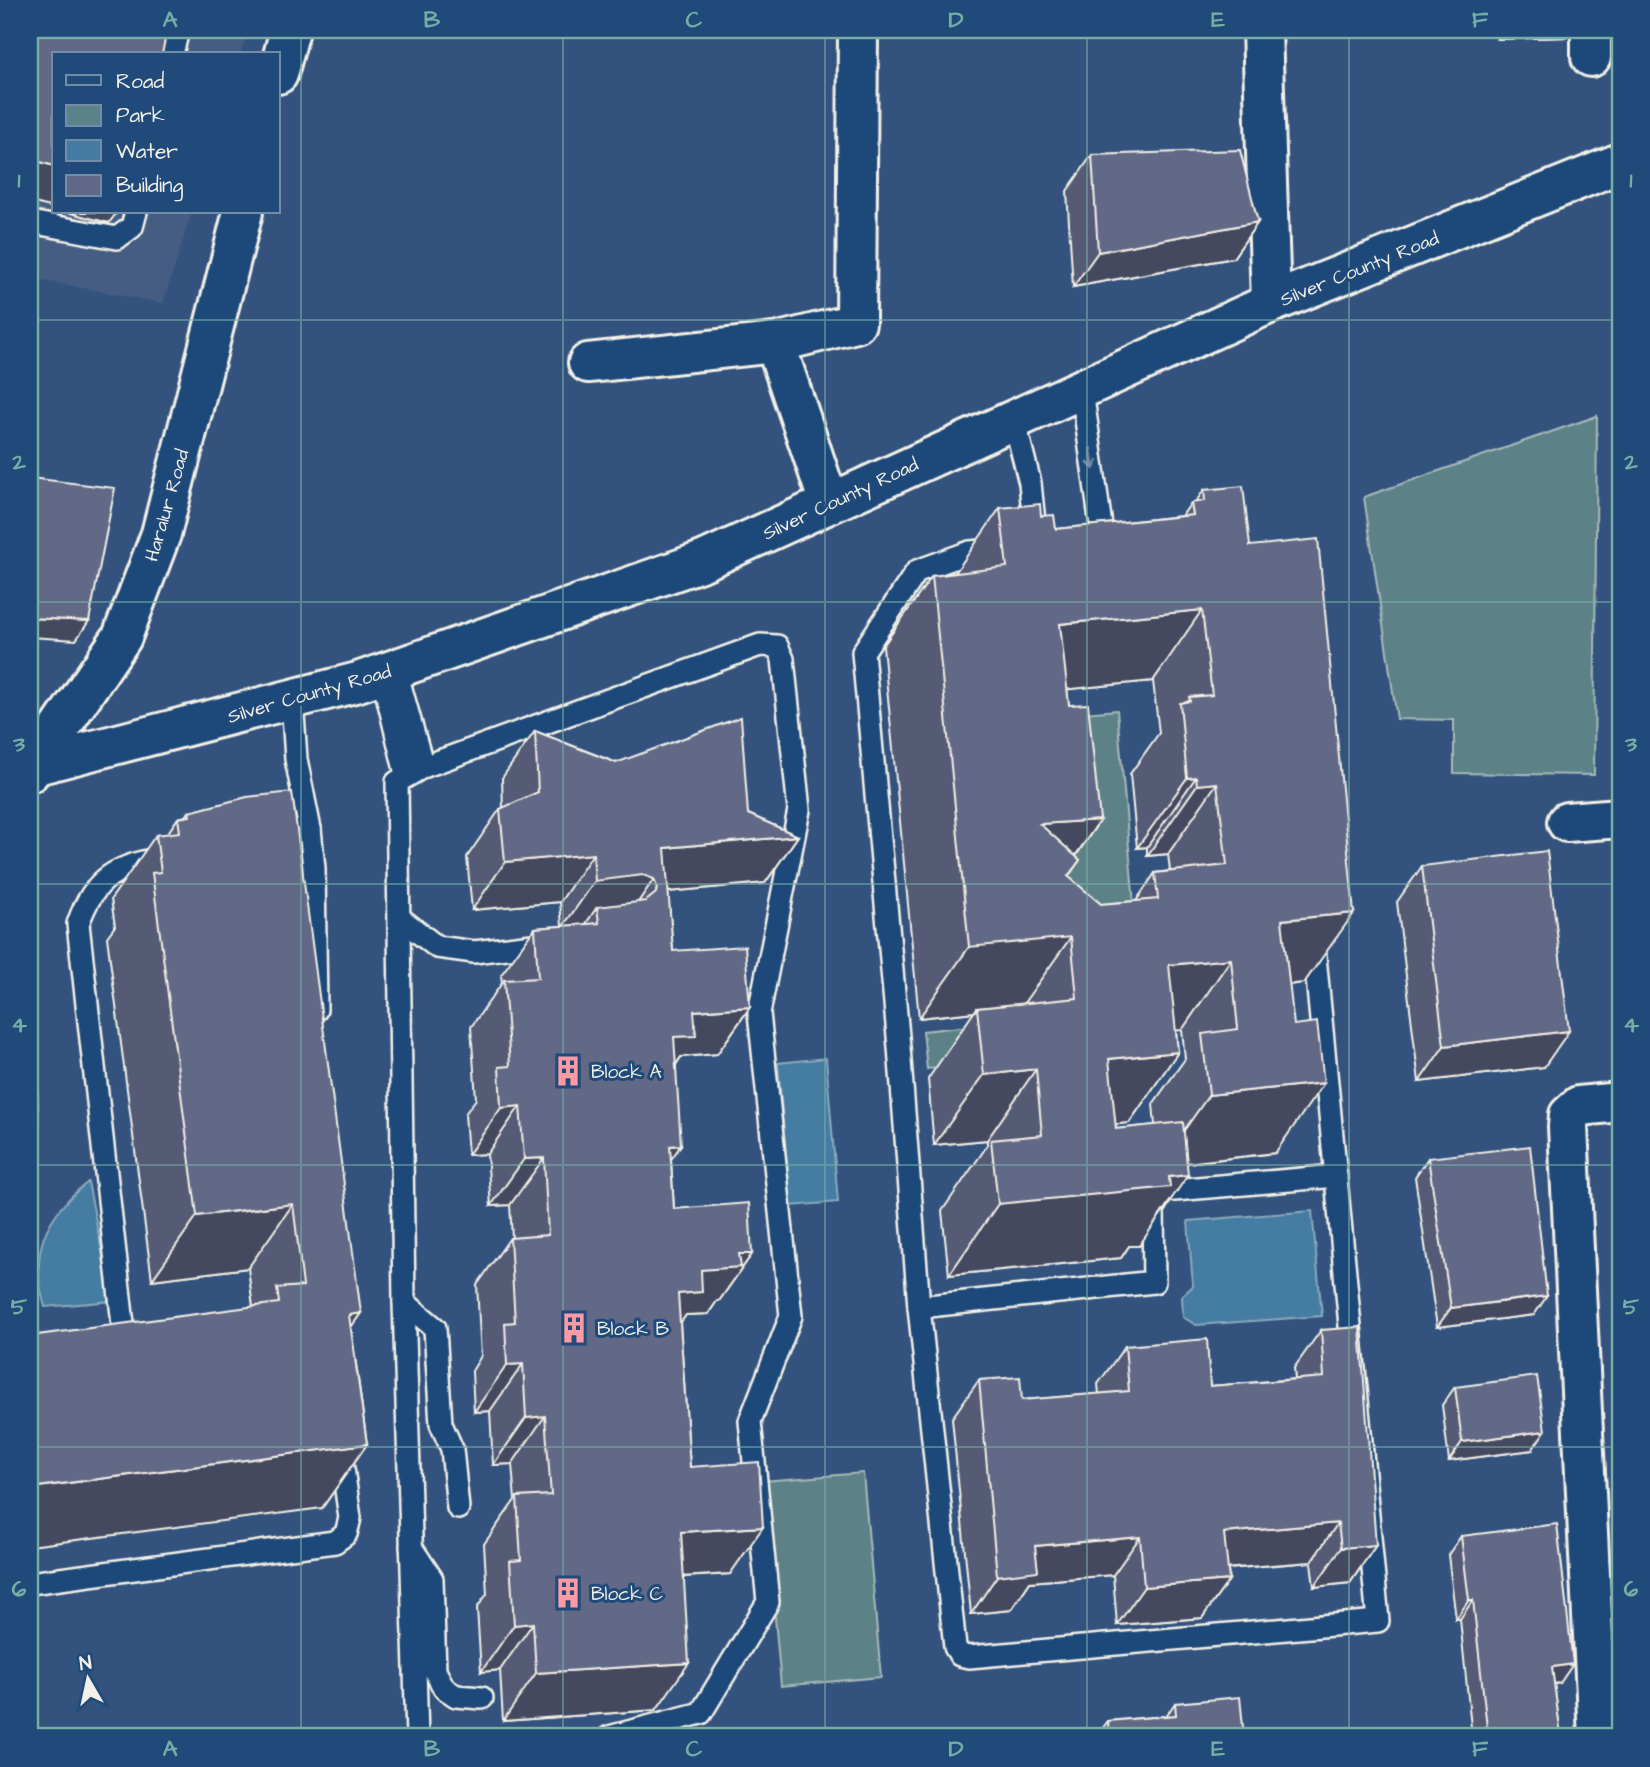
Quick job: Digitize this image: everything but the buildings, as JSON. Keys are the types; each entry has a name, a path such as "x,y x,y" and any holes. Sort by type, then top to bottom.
{"street":[{"path":"280,66 289,30"},
{"path":"588,363 775,343 856,323 858,30"},
{"path":"1262,30 1271,303"},
{"name":"Silver County Road","path":"33,768 388,672 703,561 1271,303 1620,163"},
{"name":"Haralur Road","path":"33,768 122,637 156,547 242,214"},
{"path":"775,343 829,503"},
{"path":"1567,822 1620,818"},
{"path":"1598,1737 1568,1127 1569,1115 1578,1106 1620,1102"}],"lane":[{"path":"172,52 178,30"},
{"path":"30,222 117,238 132,227 135,214"},
{"path":"1082,391 1103,540"},
{"path":"1014,420 1030,483 1036,545"},
{"path":"1215,531 1280,587 1378,1620 969,1657 960,1655 956,1647 919,1307 899,1047 863,652 917,571 970,552 1036,545 1215,531"},
{"path":"417,1737 404,1302 401,919 397,782 414,770 760,645 777,646 783,659 799,810 759,1013 791,1316 750,1421 768,1602 701,1713 609,1737"},
{"path":"388,672 414,770"},
{"path":"292,699 296,758 310,829 314,869 317,1005 310,1026"},
{"path":"255,844 310,829"},
{"path":"113,1359 127,1358 78,924 85,901 100,882 131,864 182,853"},
{"path":"401,919 437,947 474,953 570,940"},
{"path":"919,1307 1154,1282 1153,1208 1163,1191 1336,1176"},
{"path":"404,1302 435,1328 441,1424 452,1449 458,1508"},
{"path":"30,1583 335,1542 346,1534 350,1518 337,1421"},
{"path":"411,1547 432,1579 436,1671 444,1688 456,1696 482,1698"}],"shaded area":[{"path":"30,30 248,30 241,52 52,52 52,214 191,214 163,303 30,278"}],"green space":[{"path":"1597,416 1594,775 1454,773 1454,720 1397,719 1364,497"},
{"path":"1117,710 1134,905 1068,911 1051,716"},
{"path":"1016,1021 1020,1060 927,1069 923,1031"},
{"path":"863,1473 881,1677 781,1686 763,1481"}],"water":[{"path":"826,1058 838,1202 790,1206 778,1063"},
{"path":"88,1182 112,1301 45,1307 39,1269 44,1237 60,1208"},
{"path":"1312,1211 1322,1316 1196,1325 1183,1317 1182,1296 1193,1286 1188,1221"}],"place":[{"name":"Block A","path":"568,1071"},
{"name":"Block B","path":"574,1328"},
{"name":"Block C","path":"568,1593"}]}
